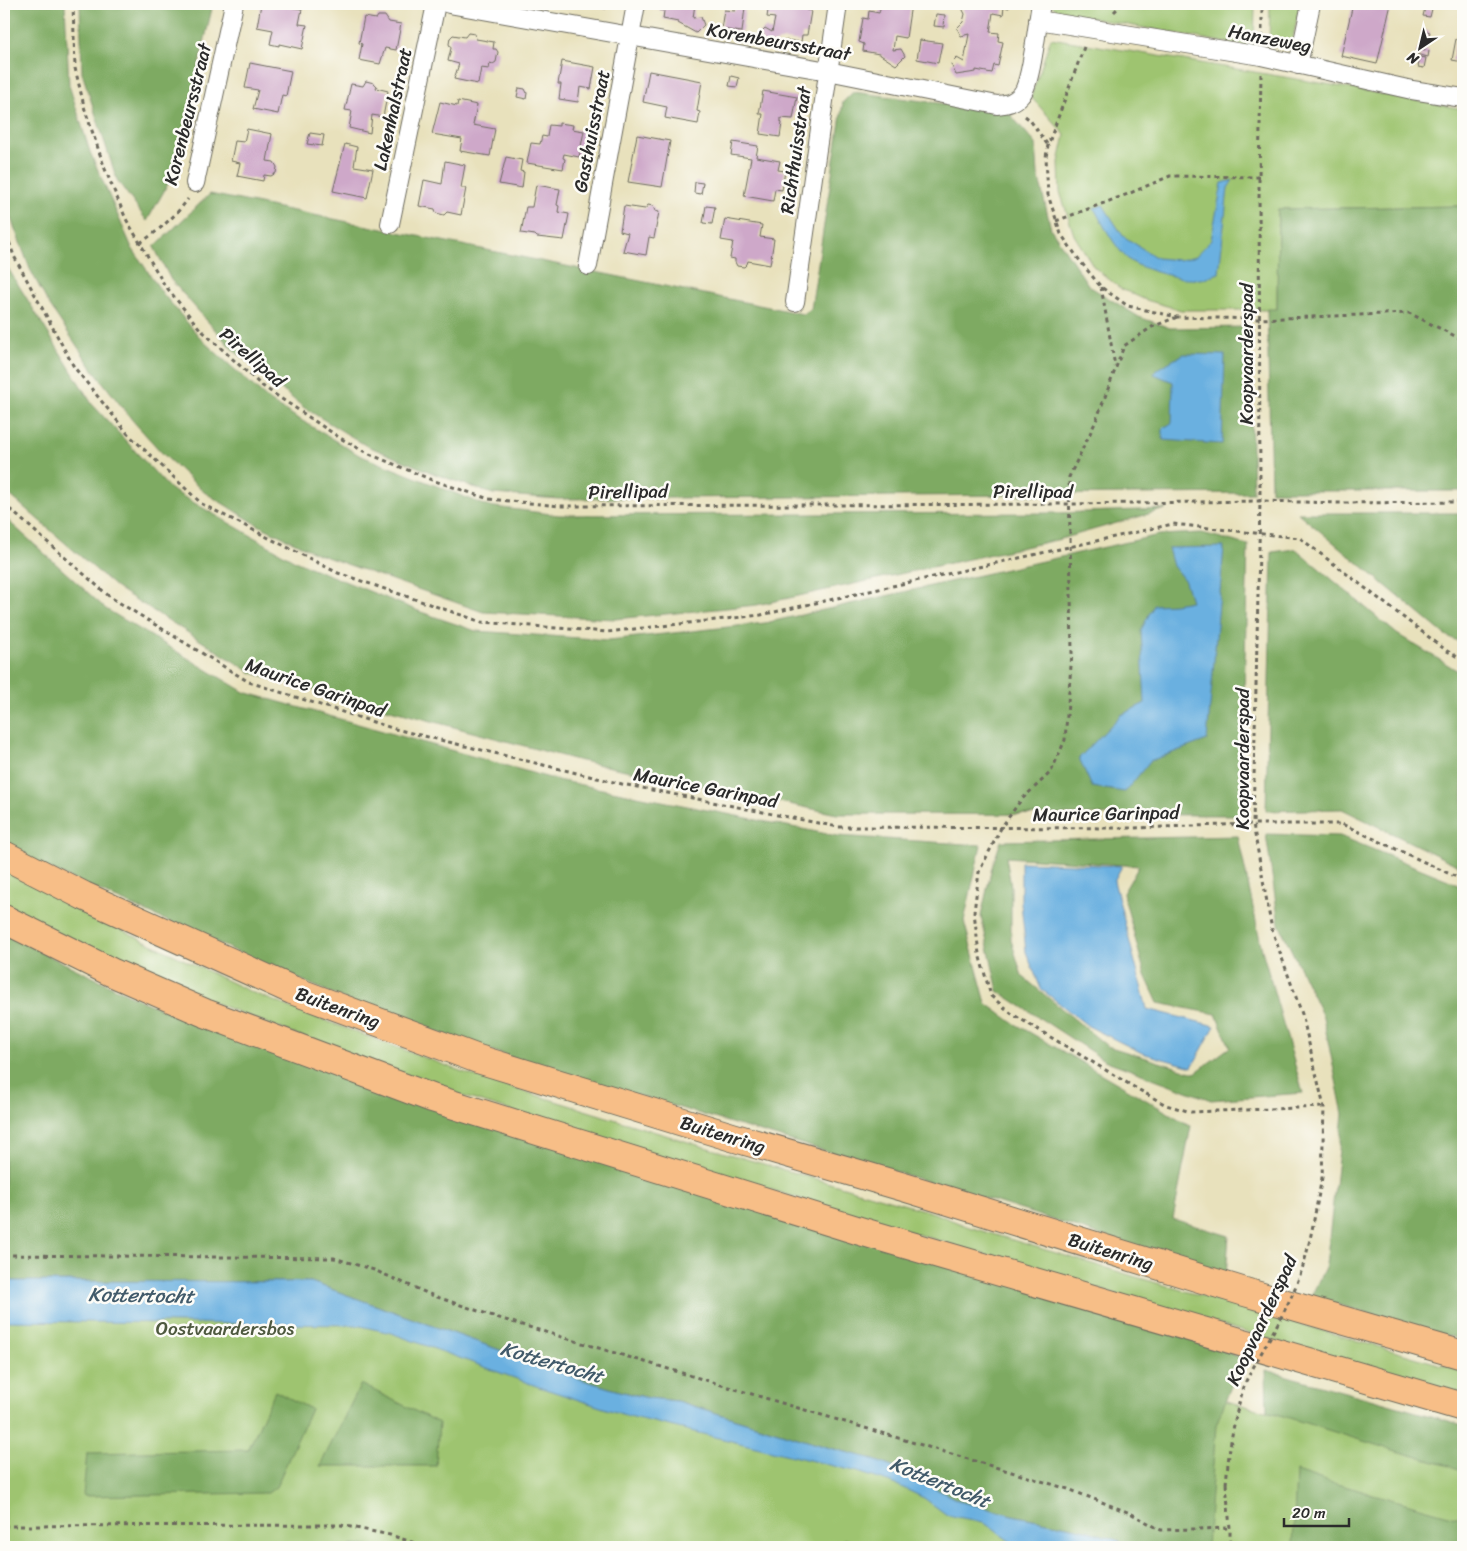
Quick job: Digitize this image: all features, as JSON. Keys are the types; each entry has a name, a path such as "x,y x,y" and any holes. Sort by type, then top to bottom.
{"highway":[{"name":"Buitenring","path":"4,855 84,896 292,990 478,1059 1245,1292 1463,1355"},
{"path":"4,919 111,972 206,1013 432,1098 860,1231 1463,1407"}],"street":[{"name":"Korenbeursstraat","path":"195,183 234,4"},
{"name":"Lakenhalstraat","path":"390,224 436,4"},
{"name":"Korenbeursstraat","path":"449,4 828,71 997,105 1011,104"},
{"name":"Gasthuisstraat","path":"588,266 636,4"},
{"name":"Richthuisstraat","path":"795,302 838,4"},
{"path":"1298,65 1311,4"},
{"name":"Hanzeweg","path":"1039,12 1097,29 1262,56 1412,90 1463,98"},
{"path":"1011,104 1022,94 1028,78 1039,12"}],"path":[{"name":"Pirellipad","path":"73,4 75,68 85,110 108,177 126,219 164,284 200,329 261,385 340,438 368,453 432,480 489,499 560,506 1463,502"},
{"path":"1122,4 1085,43 1048,145 1046,157 1048,195 1056,221 1066,241 1101,288 1128,306 1177,317 1259,318 1409,313 1463,340"},
{"name":"Koopvaarderspad","path":"1230,1547 1226,1484 1232,1429 1246,1381 1290,1300 1309,1246 1322,1178 1324,1106 1302,1014 1272,930 1253,824 1260,502 1259,177 1262,4"},
{"path":"1011,104 1030,120 1048,145"},
{"path":"1056,221 1170,176 1259,177"},
{"name":"Korenbeursstraat","path":"140,243 166,224 180,210 191,195 195,183"},
{"path":"4,227 14,256 74,366 128,434 202,504 338,573 482,622 608,632 761,615 1173,524 1300,538 1447,651 1463,660"},
{"path":"1101,288 1115,367"},
{"path":"1177,317 1152,327 1124,346 1096,421 1069,477 1072,653 1065,740 1051,772 1021,800 1000,828 979,872 974,912 979,954 991,996 1012,1014 1166,1105 1191,1112 1324,1106"},
{"name":"Maurice Garinpad","path":"4,504 110,598 249,682 395,729 622,784 838,827 1134,828 1253,824 1342,824 1463,880"},
{"path":"4,1255 334,1258 374,1270 434,1296 502,1319 1068,1489 1130,1514 1161,1530 1230,1528"},
{"path":"4,1526 341,1525 390,1535 426,1547"}],"green space":[{"path":"4,4 65,4 69,85 90,152 132,248 163,294 203,341 271,402 359,455 487,506 559,515 1058,513 1166,509 1061,539 757,605 615,619 483,612 318,554 258,525 204,492 163,454 133,421 94,371 48,303 30,269 4,200"},
{"path":"80,4 213,4 178,155 168,184 147,221 117,180 82,73"},
{"path":"1051,4 1255,4 1254,48 1058,12"},
{"path":"1270,4 1300,4 1291,48 1269,46"},
{"path":"1051,38 1463,109 1463,206 1278,209 1277,310 1181,310 1146,300 1121,289 1094,267 1074,235 1060,192 1059,162 1065,135 1031,97"},
{"path":"853,92 1008,112 1036,144 1038,174 1051,229 1089,286 1139,317 1170,328 1249,327 1253,493 558,499 493,494 435,474 365,445 303,407 232,349 171,280 154,247 210,194 803,314 811,309 843,102"},
{"path":"1463,206 1463,491 1271,491 1267,309 1277,309 1278,209"},
{"path":"4,258 6,265 92,404 170,489 297,562 421,612 476,631 609,640 765,623 1159,535 1202,533 1248,545 1241,815 837,814 577,760 252,673 117,588 4,490"},
{"path":"1298,513 1463,513 1463,644 1445,635"},
{"path":"4,517 106,609 244,692 557,780 837,836 981,845 964,921 986,1003 1012,1022 1191,1126 1173,1219 1229,1236 1226,1275 990,1200 522,1061 358,1005 4,849"},
{"path":"1296,549 1397,634 1463,674 1463,868 1342,809 1266,811 1272,552"},
{"path":"1266,834 1340,836 1463,886 1463,1340 1311,1297 1326,1265 1343,1114 1323,1017 1279,924"},
{"path":"1238,836 1262,950 1303,1093 1211,1100 1104,1060 998,991 981,916 992,867 1001,841","holes":["1006,857 1139,866 1123,893 1145,975 1158,1003 1216,1014 1230,1047 1195,1073 1107,1046 1022,976 1011,940 1011,886"]},
{"path":"4,862 85,912 251,992 471,1075 701,1146 934,1213 969,1227 1143,1279 1463,1371 1463,1395 1138,1301 429,1086 202,998 92,950 4,908"},
{"path":"4,934 144,1002 295,1060 1199,1342 1242,1358 1216,1425 1207,1547 1126,1547 1121,1541 1082,1529 1012,1515 962,1502 897,1469 869,1458 830,1448 677,1401 649,1398 580,1379 311,1282 4,1281"},
{"name":"Oostvaardersbos","path":"4,1004 908,1319 1463,1462 1463,1547 4,1547"},
{"path":"1266,1370 1463,1425 1463,1470 1267,1411"},
{"path":"361,1384 439,1423 436,1466 320,1466"},
{"path":"275,1391 311,1409 276,1487 268,1493 83,1496 87,1453 248,1450"},
{"path":"1296,1471 1463,1519 1463,1547 1293,1547"},
{"path":"844,1539 876,1547 832,1547"},
{"path":"369,1545 376,1547 27,1547 334,1546"}],"water":[{"path":"1233,180 1228,188 1219,273 1207,278 1184,278 1164,274 1135,264 1114,243 1094,208 1103,205 1123,236 1157,258 1179,260 1196,256 1211,240 1222,183"},
{"path":"1184,354 1225,355 1222,444 1163,440 1163,428 1172,423 1173,382 1154,374 1157,369"},
{"path":"1224,547 1207,740 1150,761 1125,792 1092,787 1079,758 1121,715 1145,703 1141,630 1154,605 1191,601 1185,581 1173,566 1168,548"},
{"path":"1021,862 1122,866 1114,881 1147,1009 1215,1026 1192,1067 1142,1053 1088,1026 1041,989 1026,952 1021,903"},
{"name":"Kottertocht","path":"4,1281 311,1282 580,1379 649,1398 677,1401 830,1448 869,1458 897,1469 962,1502 1012,1515 1082,1529 1121,1541 1126,1547 1018,1547 983,1522 947,1515 924,1498 897,1485 858,1472 625,1415 539,1387 391,1333 356,1325 4,1321"}],"building":[{"path":"261,4 288,4 289,7 302,9 299,24 307,25 302,49 270,44 273,30 257,27"},
{"path":"581,4 607,4 606,9"},
{"path":"660,4 695,4 693,18 701,17 704,25 696,33 678,22 663,19 664,11 659,10"},
{"path":"736,4 743,4 745,7 742,32 721,29 724,10 735,11"},
{"path":"769,4 807,4 806,10 811,11 807,35 802,35 801,42 785,40 764,45 759,34 765,28 772,32 775,18 767,17"},
{"path":"881,4 911,4 906,38 895,36 893,50 901,49 905,56 896,65 879,54 863,51 864,44 859,42 863,18 868,19 869,11 879,13"},
{"path":"964,4 1010,4 1009,8 1004,7 1003,15 993,13 990,32 999,33 998,41 1003,42 998,66 994,65 992,73 976,70 976,72 956,75 951,64 957,58 964,62 969,34 961,36 957,28 963,22 965,14 961,6"},
{"path":"1353,4 1391,4 1377,64 1341,56"},
{"path":"1425,8 1432,9 1430,17 1423,16"},
{"path":"936,14 945,15 944,27 934,26"},
{"path":"378,16 385,16 389,22 401,24 396,50 385,48 380,64 359,60 362,44 359,43 364,17 376,19"},
{"path":"1424,30 1430,32 1428,38 1422,36"},
{"path":"468,33 475,34 476,39 494,42 493,49 496,49 498,52 496,62 490,63 489,69 481,68 478,84 454,79 459,64 448,61 451,48 449,44 450,38 453,35 465,37"},
{"path":"1456,39 1463,40 1463,62 1452,60"},
{"path":"920,40 942,43 938,63 917,59"},
{"path":"1418,48 1429,51 1428,57 1416,54"},
{"path":"1420,57 1426,58 1424,68 1418,67"},
{"path":"562,61 595,67 591,89 580,87 578,102 559,99 561,84 558,84"},
{"path":"250,63 291,71 286,96 282,95 278,114 253,109 258,90 245,88"},
{"path":"649,71 702,81 697,111 700,112 698,124 665,118 667,107 643,102"},
{"path":"731,76 739,78 737,87 729,86"},
{"path":"366,81 374,83 377,86 376,88 388,91 383,117 372,115 370,133 349,128 352,111 345,110 351,84 363,86"},
{"path":"519,88 525,89 527,93 526,99 517,97"},
{"path":"763,91 797,97 793,119 781,118 780,137 760,134 763,114 759,114"},
{"path":"458,101 477,105 473,125 495,129 490,156 460,151 462,139 432,134 440,102 457,106"},
{"path":"559,123 573,125 572,129 584,131 579,157 564,154 563,169 527,163 531,143 540,144 542,136 547,137 549,125 559,126"},
{"path":"247,129 272,134 267,161 274,162 277,167 276,173 271,176 264,175 263,181 237,176 240,163 231,161 235,141 244,142"},
{"path":"310,133 324,135 322,146 307,144"},
{"path":"637,135 670,141 662,187 628,182"},
{"path":"733,142 758,146 756,157 780,161 778,170 785,171 782,190 775,189 773,201 744,196 751,158 731,155"},
{"path":"345,144 357,147 354,166 373,169 367,198 333,191"},
{"path":"506,157 522,160 520,171 524,172 522,188 499,184"},
{"path":"445,161 465,165 461,188 466,188 461,215 447,212 444,215 436,213 435,209 419,206 424,180 442,184"},
{"path":"695,182 703,183 701,194 694,193"},
{"path":"536,185 560,189 557,205 559,206 558,212 569,214 564,240 521,233 526,207 532,207"},
{"path":"648,205 653,206 655,211 659,212 654,238 649,237 646,255 623,251 628,233 620,231 624,206 645,209"},
{"path":"706,206 715,207 712,224 703,223"},
{"path":"725,219 762,225 760,237 774,239 770,265 748,261 744,267 737,266 735,259 730,258 733,242 721,240"}]}
